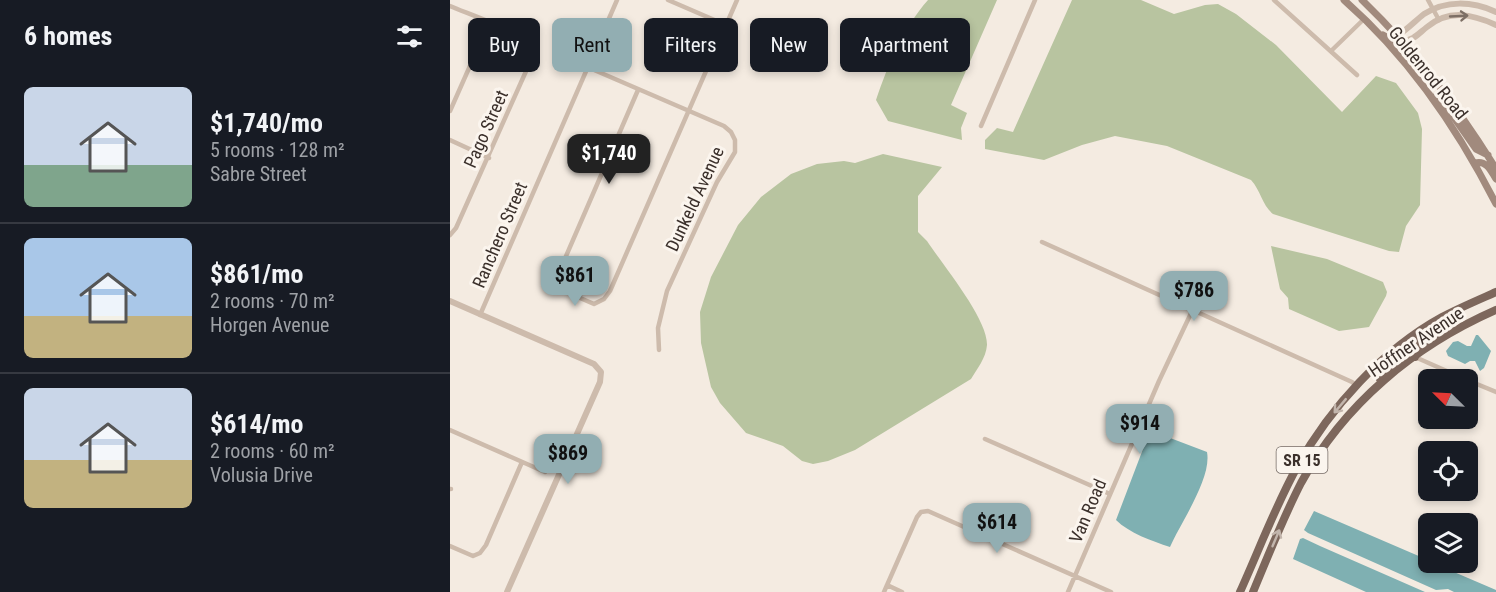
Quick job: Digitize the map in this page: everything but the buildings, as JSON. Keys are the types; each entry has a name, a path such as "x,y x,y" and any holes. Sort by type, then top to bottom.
{"main road":[{"name":"Goldenrod Road","path":"1344,0 1376,31 1430,94 1456,131 1496,204"},
{"name":"Goldenrod Road","path":"1362,0 1400,38 1462,115 1496,169"},
{"path":"1376,31 1395,42 1400,38"},
{"path":"1430,94 1443,102 1476,149 1488,155"},
{"path":"1475,163 1485,164 1496,179"},
{"name":"Hoffner Avenue","path":"1240,592 1298,465 1322,428 1357,386 1395,349 1441,317 1496,292"},
{"path":"1415,357 1420,339 1426,332 1458,313 1464,306"},
{"name":"Hoffner Avenue","path":"1253,592 1302,481 1329,438 1351,411 1381,382 1415,357 1462,325 1496,310"},
{"path":"1351,411 1355,402 1388,369 1395,349"},
{"path":"1246,592 1253,576 1252,566"}],"street":[{"name":"Ranchero Street","path":"609,18 617,0"},
{"path":"668,0 711,18"},
{"path":"729,18 737,0"},
{"path":"981,126 1035,0"},
{"path":"1274,0 1357,75"},
{"path":"1428,0 1439,20"},
{"path":"1400,38 1432,8 1465,2 1474,3 1496,12"},
{"name":"Pago Street","path":"450,6 479,18"},
{"path":"1400,38 1412,40 1439,20 1462,14 1496,24"},
{"path":"1331,51 1364,19"},
{"path":"450,111 468,70"},
{"name":"Pago Street","path":"450,235 456,228 489,158 526,72"},
{"name":"Ranchero Street","path":"480,315 585,72"},
{"name":"Dunkeld Avenue","path":"596,72 724,126 735,140 735,152 717,182 667,291 658,328 659,350"},
{"path":"638,90 560,270 558,281 564,291 594,304 604,300 610,291 705,72"},
{"path":"450,140 489,158"},
{"path":"1042,243 1192,309 1357,386"},
{"path":"450,301 594,364 601,372 600,382 507,592"},
{"name":"Van Road","path":"1068,592 1192,309"},
{"path":"1415,357 1442,369"},
{"path":"1478,385 1496,392"},
{"path":"450,430 545,472"},
{"path":"985,439 1110,494"},
{"path":"450,546 472,556 480,553 522,462"},
{"path":"884,592 917,517 921,512 928,511 1112,592"},
{"path":"887,585 902,592"}],"green space":[{"path":"928,0 997,0 970,62 970,18 914,18"},
{"path":"1072,0 1141,0 1174,14 1205,5 1218,4 1236,14 1276,45 1342,112 1376,76 1396,83 1418,113 1422,129 1420,205 1406,226 1399,252 1389,251 1273,214 1251,180 1167,146 1115,136 1082,145 1044,160 985,149 985,140 997,128 1013,132"},
{"path":"887,72 965,72 951,105 967,113 961,128 962,140 888,121 876,100"},
{"path":"883,154 942,167 918,196 918,232 953,277 972,307 985,334 986,350 971,379 855,450 828,461 813,464 802,461 783,446 746,433 720,403 711,387 701,343 700,312 711,277 738,225 761,197 791,174 817,164 844,161 855,163"},
{"path":"1271,246 1327,259 1383,282 1387,292 1386,296 1369,327 1339,331 1289,309 1288,298 1280,289"}],"water":[{"path":"1476,335 1491,351 1484,368 1480,371 1475,361 1465,364 1448,356 1446,351 1453,342 1458,341 1471,346"},
{"path":"1157,433 1207,452 1205,474 1200,487 1170,547 1134,533 1116,520 1143,449 1150,436"},
{"path":"1314,511 1418,556 1418,573 1456,573 1496,590 1496,592 1436,590 1304,530"},
{"path":"1303,538 1425,592 1366,592 1293,559 1300,539"}]}
